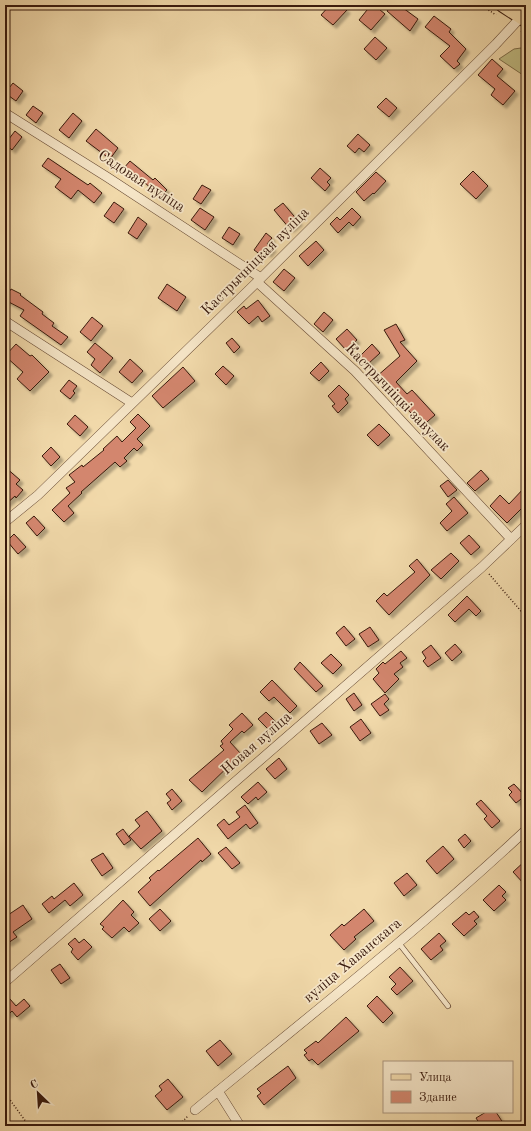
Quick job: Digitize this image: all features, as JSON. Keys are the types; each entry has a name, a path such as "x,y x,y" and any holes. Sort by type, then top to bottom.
{"main road":[{"path":"503,5 523,18"}],"street":[{"name":"Кастрычніцкая вуліца","path":"5,522 38,495 259,280 523,18"},
{"name":"Садовая вуліца","path":"5,113 107,177 259,280"},
{"name":"Кастрычніцкі завулак","path":"259,280 355,371 511,539"},
{"path":"5,321 132,403"},
{"name":"Новая вуліца","path":"5,982 482,567 526,526"},
{"name":"вуліца Хаванскага","path":"195,1110 479,874 526,830"},
{"path":"218,1091 240,1126"}],"lane":[{"path":"398,942 448,1006"}],"path":[{"path":"482,567 526,617"},
{"path":"5,1093 29,1126"},
{"path":"178,1126 195,1110"}],"shaded area":[{"path":"514,49 526,49 526,77 499,59"}],"building":[{"path":"330,5 341,5 347,10 333,25 321,15"},
{"path":"371,5 374,5 385,14 371,30 359,20"},
{"path":"391,5 405,5 403,8 418,19 410,31 387,11"},
{"path":"434,16 451,29 449,32 466,49 457,61 460,64 454,69 440,56 450,46 425,27"},
{"path":"375,37 387,48 376,60 364,49"},
{"path":"492,59 503,69 497,76 515,91 503,105 491,95 495,89 478,75"},
{"path":"13,83 23,91 16,101 5,93"},
{"path":"386,98 397,108 389,117 377,107"},
{"path":"33,106 43,113 36,123 26,115"},
{"path":"73,113 82,121 69,138 59,130"},
{"path":"96,129 118,148 110,159 86,141"},
{"path":"15,131 22,137 12,150 5,144"},
{"path":"358,134 370,145 364,152 359,148 355,153 347,146"},
{"path":"48,158 88,185 90,183 102,193 94,203 78,190 71,199 55,187 61,179 42,166"},
{"path":"130,161 153,180 155,178 167,190 160,197 140,178 138,181 123,169"},
{"path":"320,168 331,178 327,182 330,185 325,191 311,178"},
{"path":"473,171 488,186 476,199 460,184"},
{"path":"376,172 386,181 374,194 373,193 364,201 356,192"},
{"path":"202,185 211,190 201,204 193,199"},
{"path":"114,202 124,209 114,223 104,216"},
{"path":"283,203 299,222 290,229 274,210"},
{"path":"200,208 214,217 205,230 191,220"},
{"path":"352,208 361,217 353,226 349,222 338,233 330,224 337,217 340,220"},
{"path":"138,217 147,224 137,239 128,233"},
{"path":"229,227 240,234 233,245 222,238"},
{"path":"266,233 272,238 267,244 273,248 268,254 264,251 261,255 254,250"},
{"path":"316,241 324,250 308,266 299,256"},
{"path":"284,269 295,278 284,291 273,282"},
{"path":"167,284 186,297 177,311 158,298"},
{"path":"11,289 21,294 20,295 43,312 42,314 54,323 52,326 68,337 61,345 20,316 24,310 5,300 5,292 8,294"},
{"path":"258,300 270,316 262,322 258,316 249,324 237,312 244,306 246,309"},
{"path":"324,312 333,320 323,332 314,324"},
{"path":"92,317 103,326 91,341 80,332"},
{"path":"396,324 405,340 400,342 417,361 396,382 407,394 412,390 435,415 420,428 412,418 415,417 376,377 400,356 384,330"},
{"path":"347,329 357,340 346,350 336,339"},
{"path":"232,338 240,347 234,353 226,343"},
{"path":"95,343 113,358 100,373 91,365 95,359 87,352"},
{"path":"16,344 30,356 32,355 49,372 30,391 17,379 23,372 5,356"},
{"path":"372,344 380,353 368,364 360,356"},
{"path":"130,359 143,371 132,383 119,372"},
{"path":"321,362 329,371 319,381 310,373"},
{"path":"223,366 234,376 226,385 215,374"},
{"path":"183,367 195,381 163,408 152,396"},
{"path":"69,380 77,386 73,391 75,393 70,399 60,391"},
{"path":"339,385 349,395 345,399 348,403 338,413 332,406 335,404 328,396"},
{"path":"138,414 150,426 137,439 143,445 137,451 134,448 124,458 127,461 120,467 115,462 81,492 82,493 68,506 74,513 64,522 52,510 70,493 66,488 75,482 69,475 82,465 83,467 104,450 103,449 117,436 122,442 136,428 130,422"},
{"path":"75,415 88,427 80,436 67,424"},
{"path":"379,424 390,435 378,446 367,435"},
{"path":"51,447 60,457 51,466 42,456"},
{"path":"5,467 20,480 16,484 23,490 16,498 15,496 5,505"},
{"path":"481,470 489,479 475,491 467,483"},
{"path":"448,480 457,490 448,497 440,486"},
{"path":"526,486 526,504 507,523 490,506 500,495 509,504"},
{"path":"454,497 468,513 447,531 440,523 452,511 446,504"},
{"path":"34,516 45,528 37,536 26,523"},
{"path":"14,534 26,547 18,554 7,541"},
{"path":"469,535 480,547 471,555 460,543"},
{"path":"451,553 459,561 441,579 431,570"},
{"path":"417,559 430,575 389,615 376,601 384,593 387,596 415,572 409,566"},
{"path":"467,596 481,611 476,616 469,609 455,622 448,615"},
{"path":"344,626 355,639 346,646 336,633"},
{"path":"370,627 379,640 368,647 359,634"},
{"path":"455,644 462,652 452,661 445,653"},
{"path":"431,645 441,658 428,667 423,661 426,658 422,652"},
{"path":"401,651 407,658 400,663 403,667 394,674 399,679 385,693 373,679 379,673 376,669 383,662 385,664"},
{"path":"331,654 342,665 333,674 321,663"},
{"path":"300,662 323,686 316,692 294,669"},
{"path":"272,680 297,706 290,713 274,697 269,701 260,692"},
{"path":"354,693 362,705 354,711 346,699"},
{"path":"385,694 389,699 384,704 389,710 380,716 371,704"},
{"path":"266,712 277,723 270,731 258,719"},
{"path":"242,713 253,725 244,733 242,731 230,742 241,754 202,792 189,780 224,750 220,746 223,744 221,741 233,729 229,725"},
{"path":"361,719 371,733 360,741 350,727"},
{"path":"322,723 332,735 319,744 310,731"},
{"path":"279,758 287,769 275,779 266,769"},
{"path":"258,782 267,792 258,800 256,797 248,804 241,797"},
{"path":"514,784 525,796 516,803 509,795 512,792 508,788"},
{"path":"172,789 182,801 172,810 167,803 171,800 166,794"},
{"path":"481,800 500,821 492,828 484,819 487,816 476,804"},
{"path":"245,805 258,823 250,829 246,824 228,839 217,825 224,819 229,825 240,817 236,812"},
{"path":"147,811 162,831 141,849 129,836 140,826 135,820"},
{"path":"123,829 131,840 124,845 116,834"},
{"path":"465,834 471,841 464,848 458,840"},
{"path":"198,838 211,854 202,862 201,860 150,906 138,892 151,880 149,878"},
{"path":"443,846 454,859 437,874 426,861"},
{"path":"226,847 240,863 232,869 218,853"},
{"path":"103,853 113,868 102,876 91,860"},
{"path":"526,860 526,886 513,872"},
{"path":"407,873 417,885 404,896 394,883"},
{"path":"74,883 83,895 70,906 65,900 49,913 42,904 52,896 54,899"},
{"path":"499,885 506,892 502,896 506,900 494,911 483,900"},
{"path":"123,900 134,912 131,915 139,923 129,932 124,927 112,938 102,929 104,927 100,924"},
{"path":"23,905 32,919 13,932 17,937 8,943 5,939 5,917"},
{"path":"160,909 171,921 160,931 149,919"},
{"path":"364,909 374,921 354,937 356,939 344,950 330,935 342,924 344,926"},
{"path":"474,911 479,917 474,921 477,924 464,936 452,924 466,912 469,915"},
{"path":"439,933 446,941 440,946 443,950 431,960 421,949"},
{"path":"75,938 79,943 84,939 92,947 78,960 71,952 73,949 68,944"},
{"path":"60,964 70,978 61,984 51,970"},
{"path":"400,967 413,981 397,995 391,989 396,984 389,977"},
{"path":"377,996 393,1013 383,1023 367,1006"},
{"path":"10,999 16,1006 24,999 30,1006 17,1017 12,1011 8,1015 5,1011 5,1004"},
{"path":"346,1017 359,1031 318,1065 312,1059 309,1061 304,1055 307,1053 304,1050 316,1041 318,1043"},
{"path":"220,1040 232,1054 218,1066 206,1051"},
{"path":"288,1066 296,1078 264,1105 257,1096 261,1093 257,1089"},
{"path":"168,1079 183,1097 167,1110 155,1096 162,1090 159,1086"},
{"path":"484,1113 497,1113 505,1126 481,1126 476,1118"}]}
